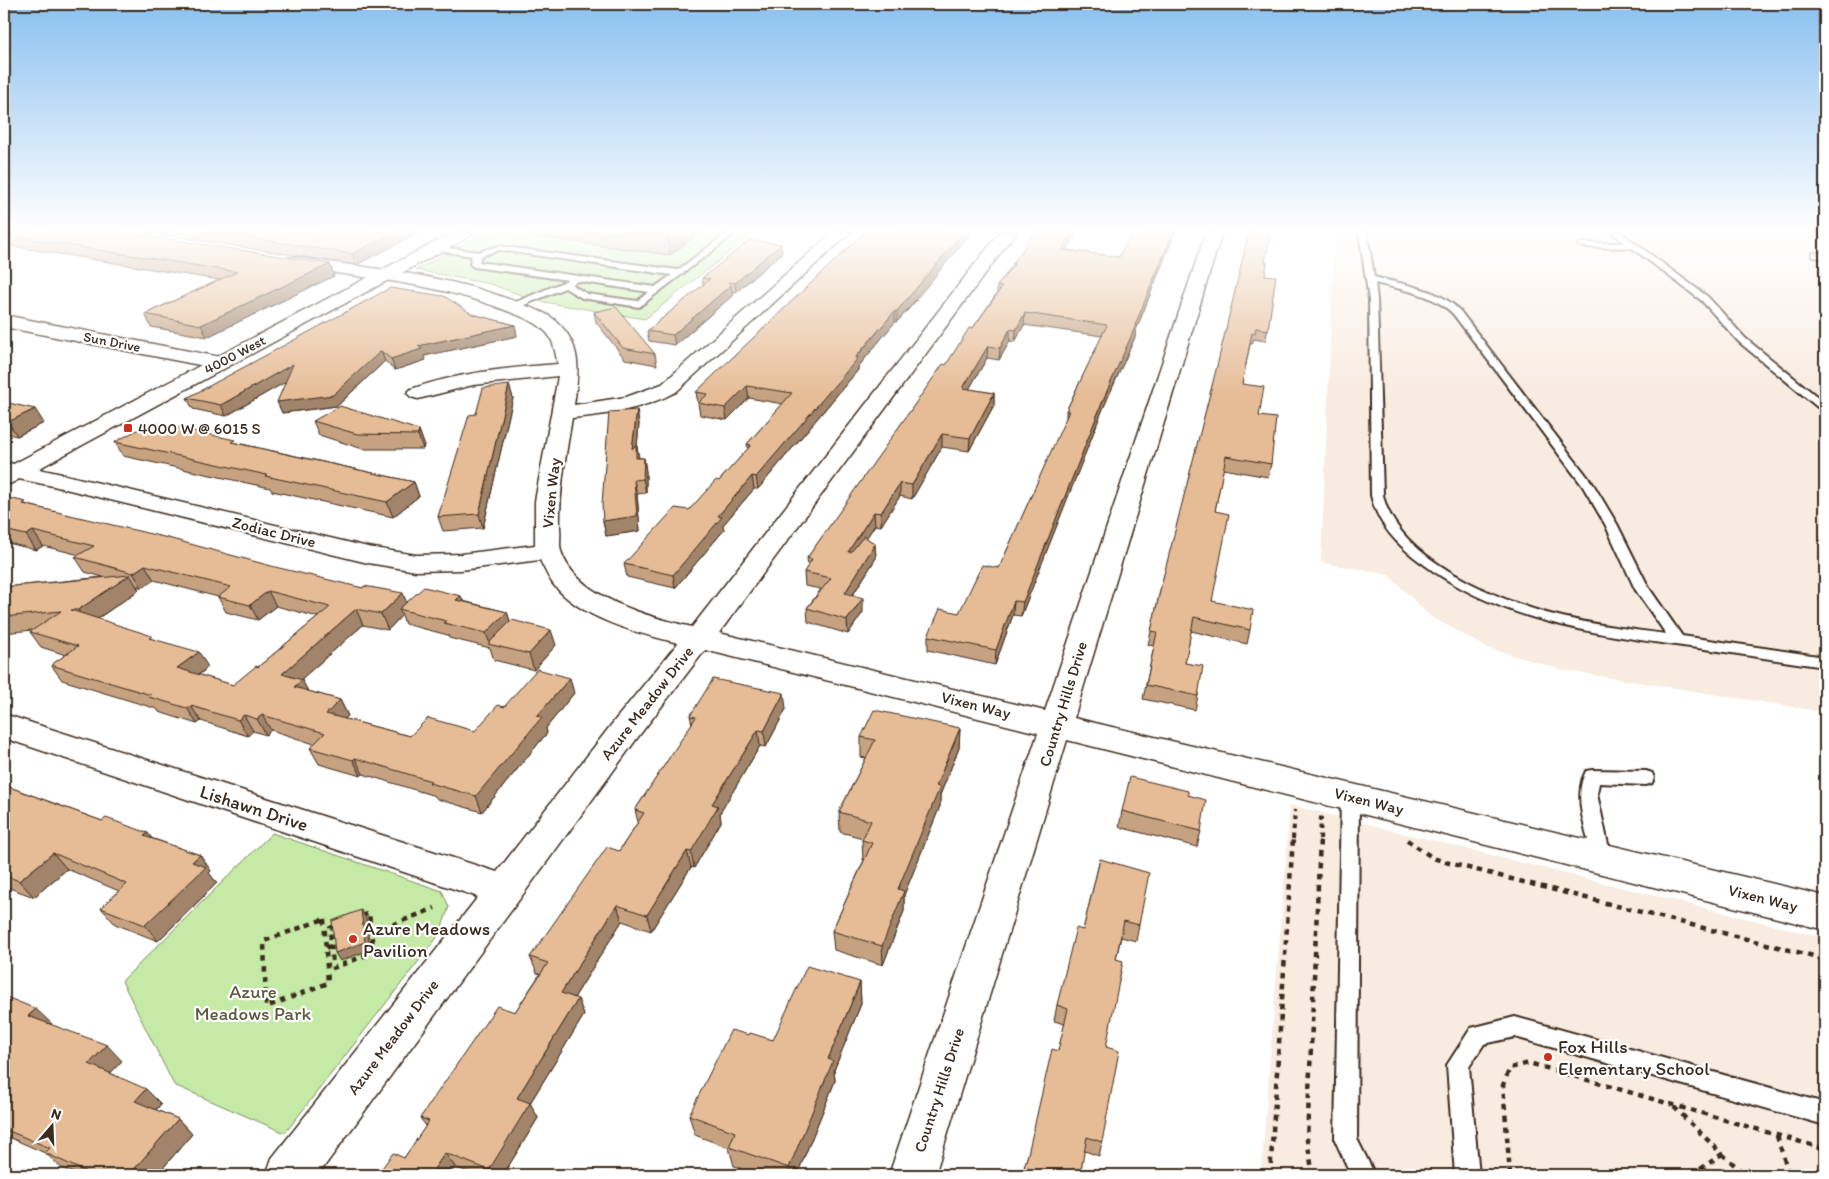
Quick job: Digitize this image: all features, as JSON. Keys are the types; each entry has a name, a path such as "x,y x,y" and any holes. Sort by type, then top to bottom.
{"street":[{"name":"4000 West","path":"8,473 363,287"},
{"name":"Vixen Way","path":"449,287 485,295 536,316 554,329 563,344 569,369 547,501 548,551 564,579 591,601 618,616 652,627 1056,725 1350,807 1602,858 1825,913"},
{"path":"561,414 621,406 644,400 669,388 782,287"},
{"name":"Azure Meadow Drive","path":"288,1175 610,749 680,658 717,617 966,287"},
{"name":"Country Hills Drive","path":"912,1175 1196,287"},
{"name":"Sun Drive","path":"4,321 220,363"},
{"path":"418,393 447,383 470,378 569,369"},
{"name":"Zodiac Drive","path":"8,473 53,479 368,555 416,563 461,562 548,551"},
{"name":"Lishawn Drive","path":"4,726 504,890"}],"lane":[{"path":"514,306 558,287"},
{"path":"570,287 585,296 639,304 661,287"},
{"path":"636,287 657,290"},
{"path":"1372,287 1377,495 1382,513 1395,531 1426,560 1449,576 1475,590 1519,608 1565,623 1825,662"},
{"path":"1401,287 1438,297 1448,303 1457,313 1587,484 1611,524 1642,589 1678,641"},
{"path":"1689,287 1705,299 1742,340 1825,408"},
{"path":"1602,858 1588,794 1592,776 1646,778"},
{"path":"1350,807 1346,1140 1363,1175"},
{"path":"1467,1175 1458,1065 1478,1035 1516,1027 1825,1114"}],"path":[{"path":"1270,1175 1296,804"},
{"path":"1315,1175 1312,1169 1307,1140 1321,808 1350,807"},
{"path":"1406,840 1433,858 1449,864 1825,958"},
{"path":"371,933 435,908"},
{"path":"338,925 330,928 329,947 328,983 266,1007 264,941 324,919 329,947 333,968 374,952 369,913 354,919"},
{"path":"1510,1175 1503,1085 1510,1068 1529,1063 1825,1149"},
{"path":"1672,1105 1746,1175"},
{"path":"1777,1136 1788,1175"},
{"path":"1692,1175 1722,1154"}],"shaded area":[{"path":"1333,287 1825,287 1825,712 1563,670 1486,647 1430,616 1389,575 1321,562"},
{"name":"Fox Hills Elementary School","path":"1290,805 1825,938 1825,1175 1261,1175"}],"green space":[{"path":"499,287 685,287 645,319 538,301"},
{"name":"Azure Meadows Park","path":"272,833 442,891 449,907 439,935 285,1133 174,1085 122,981"}],"building":[{"path":"204,287 281,287 201,325 145,314"},
{"path":"700,287 729,287 673,335 647,331"},
{"path":"807,287 917,287 855,358 858,358 756,477 752,476 718,516 722,517 673,575 624,564 675,508 689,510 716,480 719,481 751,445 747,444 792,393 747,386 725,408 698,403 708,394 696,392"},
{"path":"1002,287 1151,287 1023,602 1014,601 996,650 928,636 940,609 959,613 982,565 999,568 1069,411 1066,411 1107,325 1025,313 1016,330 1010,329 1000,348 988,346 963,388 994,393 970,438 942,434 912,485 900,483 881,513 874,512 848,552 851,552 864,536 875,544 845,593 863,598 847,620 807,608 831,578 804,572 812,559 807,558 943,364 946,365 969,328 973,328"},
{"path":"1236,287 1274,287 1268,330 1256,328 1255,333 1252,333 1242,384 1264,387 1259,416 1276,418 1271,464 1226,456 1215,511 1229,514 1212,601 1253,610 1250,630 1194,617 1185,663 1203,666 1198,696 1146,685 1157,632 1151,631"},
{"path":"390,288 444,296 472,314 515,325 418,346 422,349 391,359 381,351 333,395 277,402 293,364 221,405 187,398"},
{"path":"616,307 655,354 623,348 594,312"},
{"path":"509,385 479,514 438,517 469,415 476,414 483,388"},
{"path":"4,402 35,409 8,422 4,421"},
{"path":"340,406 419,430 418,435 357,434 313,421"},
{"path":"637,410 632,449 636,445 636,458 644,458 643,479 634,480 637,516 603,521 602,504 609,412"},
{"path":"152,422 235,440 231,442 414,482 387,502 115,442"},
{"path":"4,497 26,502 23,504 168,538 275,567 363,588 364,586 403,593 381,614 356,609 282,674 302,680 294,687 340,700 326,714 410,736 428,718 475,731 498,705 504,707 537,669 570,678 537,716 542,717 476,796 429,783 431,781 355,758 353,760 310,748 325,733 262,715 257,719 244,715 238,720 191,706 187,708 149,697 151,695 51,665 78,646 30,632 61,611 4,617 4,587 130,575 78,610 71,610 152,636 149,638 199,652 177,668 233,685 256,666 258,667 330,607 268,591 250,605 218,597 231,587 145,565 133,573 75,557 94,546 33,531 26,535 4,530"},
{"path":"424,587 461,596 456,600 507,612 486,633 444,623 446,621 399,609"},
{"path":"512,620 551,630 529,654 488,644"},
{"path":"713,679 784,693 764,731 758,730 712,804 718,806 691,852 687,851 647,915 617,905 561,993 578,999 517,1098 530,1103 489,1170 445,1153 430,1175 377,1175 393,1153 404,1158 429,1121 420,1118 497,1006 515,1012 548,963 530,957 607,847 619,851 644,813 635,810 696,717 690,716"},
{"path":"874,710 960,728 936,786 940,787 898,889 904,891 882,946 832,931 872,843 862,840 871,821 839,812 875,740 861,737"},
{"path":"1130,777 1188,791 1188,795 1206,800 1201,831 1122,811"},
{"path":"4,785 102,821 106,818 148,833 144,836 200,855 192,862 206,867 145,925 101,908 127,884 53,853 19,881 4,875"},
{"path":"1100,859 1149,873 1139,925 1124,921 1116,959 1123,961 1106,1047 1119,1051 1102,1142 1087,1137 1080,1175 1022,1175 1052,1049 1058,1051 1068,1009 1057,1005 1076,928 1083,930"},
{"name":"Azure Meadows Pavilion","path":"361,910 365,942 335,953 332,921"},
{"path":"807,966 860,982 828,1059 833,1061 789,1168 729,1147 735,1132 689,1115 731,1030 773,1040"},
{"path":"4,996 36,1009 28,1016 107,1045 89,1064 146,1089 135,1101 178,1119 129,1175 93,1175 45,1153 50,1148 4,1129 4,1080 11,1073 4,1069"}],"place":[{"name":"4000 W @ 6015 S","path":"128,428"},
{"name":"Azure Meadows Pavilion","path":"353,939"},
{"name":"Fox Hills Elementary School","path":"1548,1057"}]}
